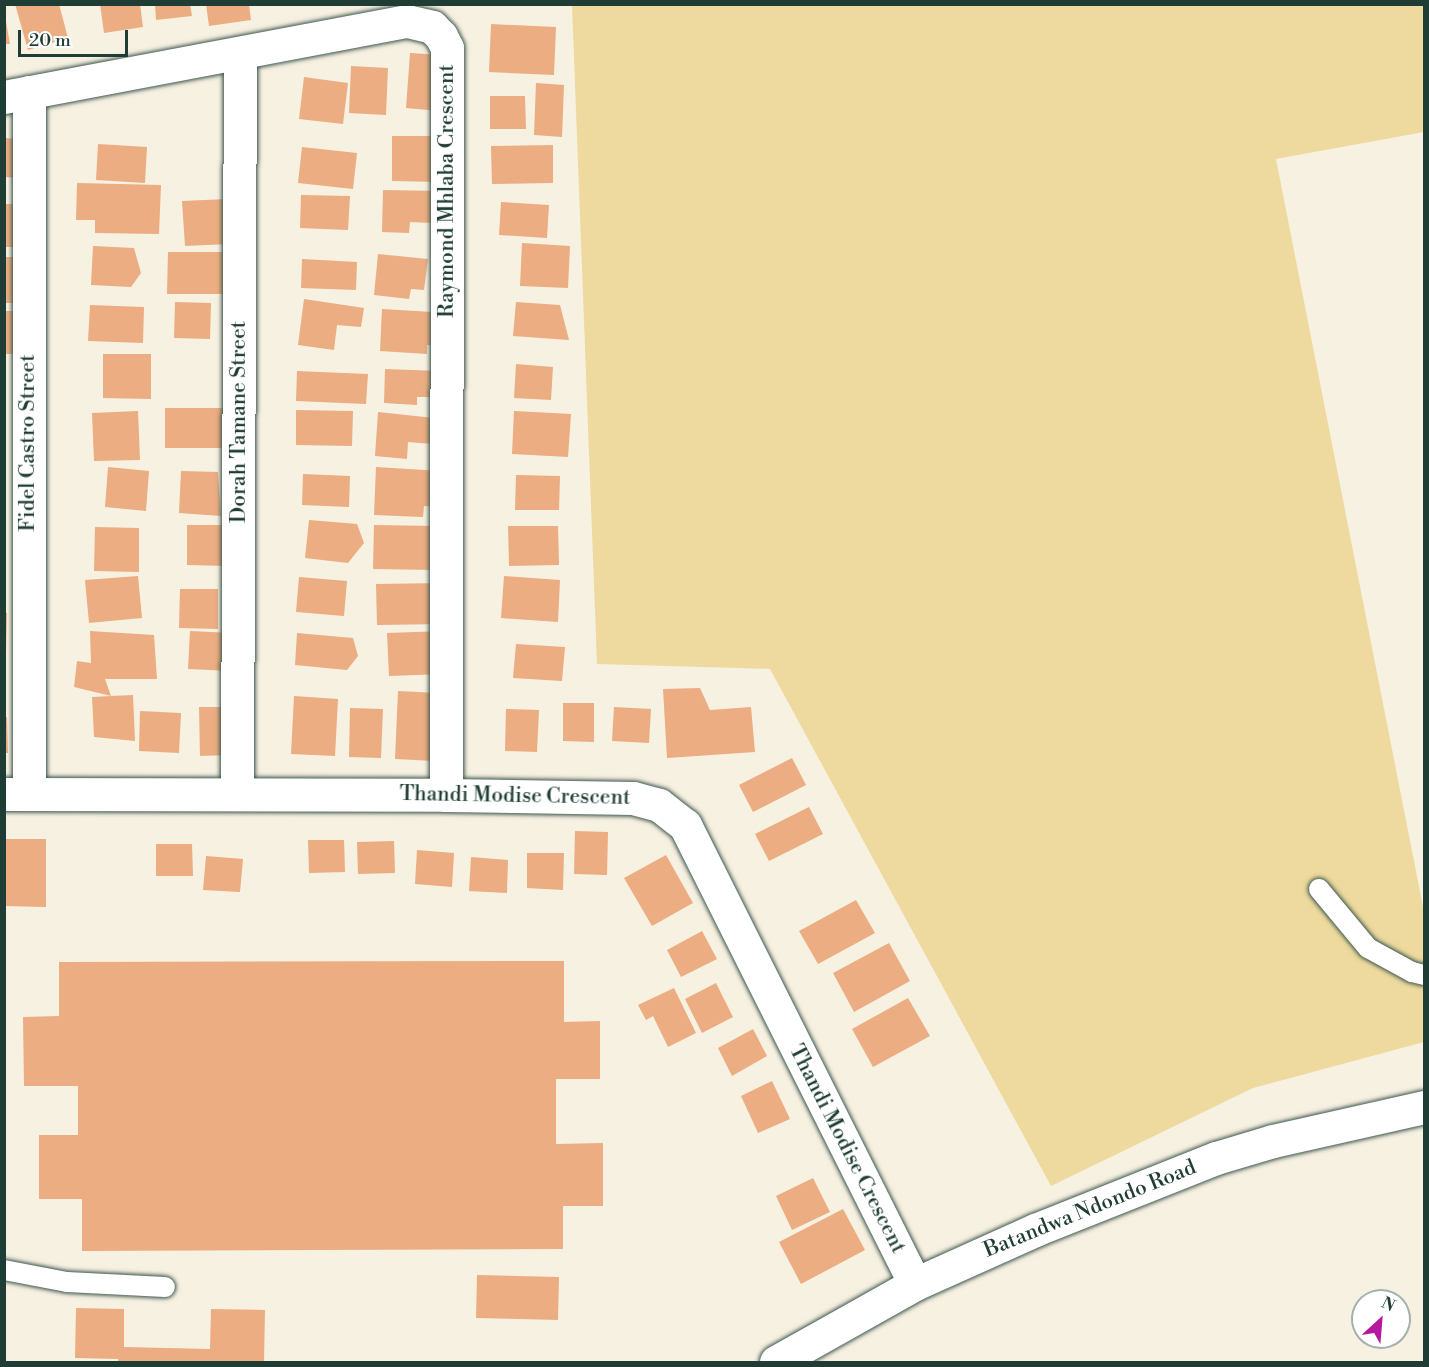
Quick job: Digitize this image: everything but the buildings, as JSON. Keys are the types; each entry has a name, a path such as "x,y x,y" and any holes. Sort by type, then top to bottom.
{"street":[{"name":"Raymond Mhlaba Crescent","path":"17,94 406,21 432,27 447,48 446,795"},
{"name":"Dorah Tamane Street","path":"237,791 240,53"},
{"name":"Fidel Castro Street","path":"17,94 17,794"},
{"name":"Thandi Modise Crescent","path":"17,794 237,791 633,798 659,804 685,825 915,1284"},
{"name":"Batandwa Ndondo Road","path":"777,1362 915,1284 995,1246 1216,1158 1273,1141 1425,1107"}],"lane":[{"path":"1319,889 1368,948 1412,972 1425,975"},
{"path":"4,1270 67,1282 165,1287"}],"sand":[{"path":"572,5 1424,5 1424,132 1276,159 1424,912 1424,1042 1253,1088 1051,1186 770,669 597,664"}]}
